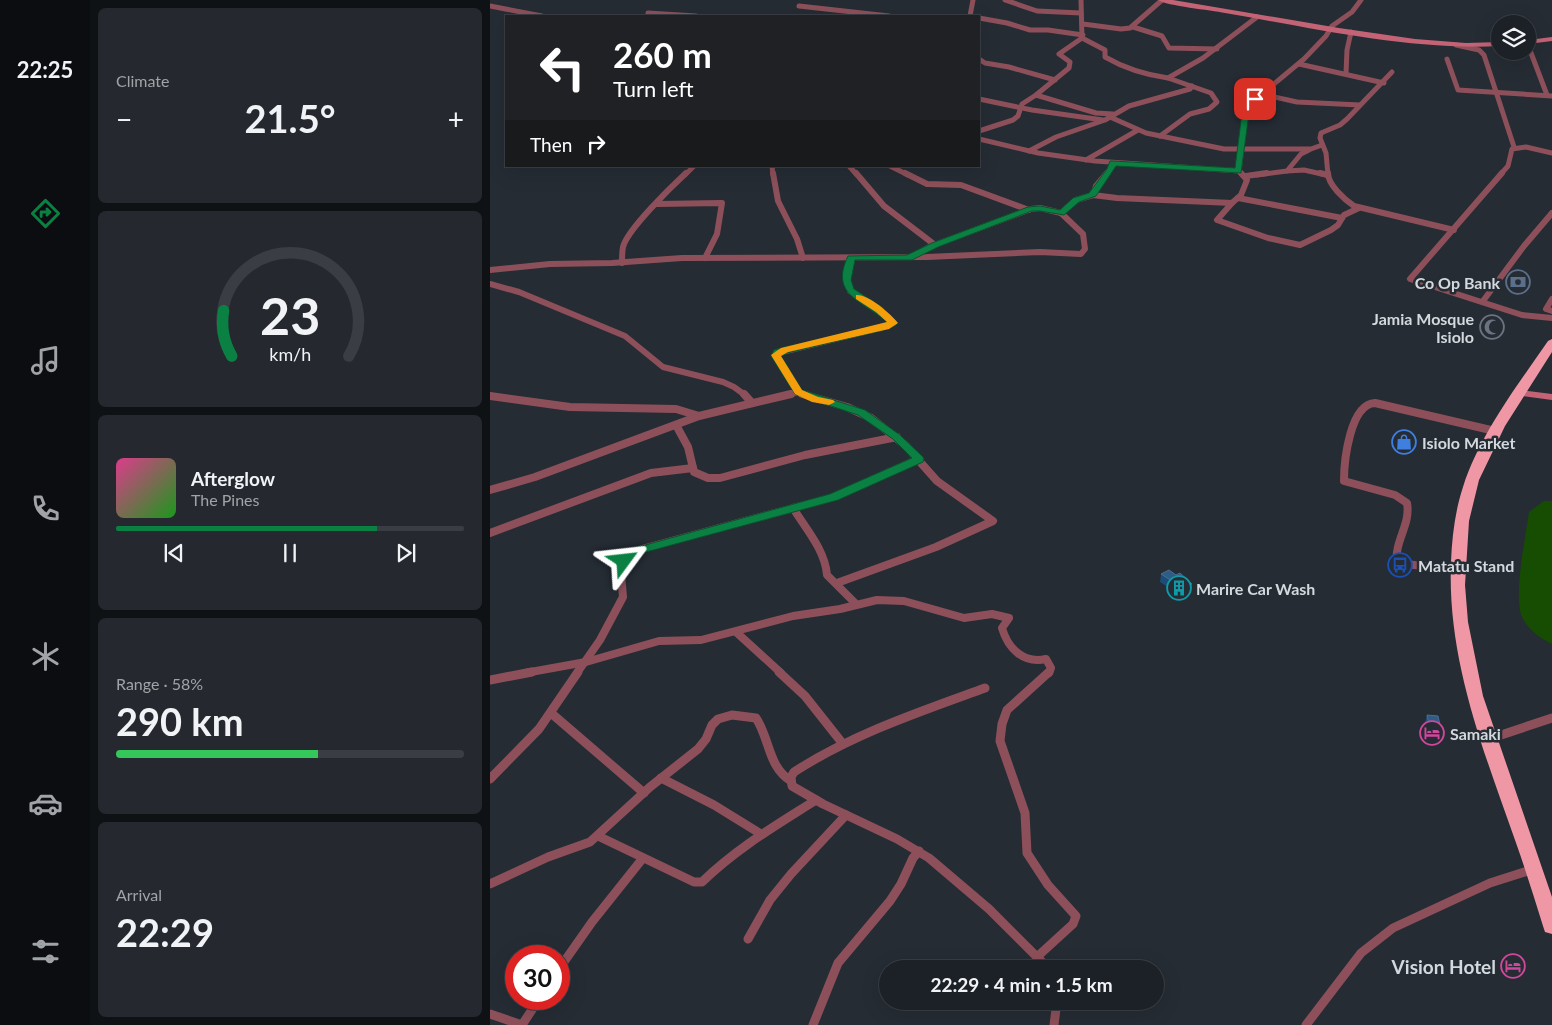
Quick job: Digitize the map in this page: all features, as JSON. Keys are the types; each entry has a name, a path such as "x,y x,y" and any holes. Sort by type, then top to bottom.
{"highway":[{"path":"1552,343 1494,432 1479,464 1467,496 1462,517 1457,570 1458,614 1465,660 1487,740 1534,869 1552,926"}],"street":[{"path":"970,15 973,0"},
{"path":"1005,0 1040,11 1081,13"},
{"path":"980,131 1013,120 1018,116 1021,106 1064,74 1071,64 1059,54 1082,37 1081,0"},
{"path":"1133,27 1162,0 1331,29 1456,45 1482,52 1514,147 1511,152 1511,159 1508,166 1410,279 1522,315 1552,318"},
{"path":"1239,171 1246,113 1250,104 1299,64 1331,29 1333,24 1352,12 1353,6 1361,0"},
{"path":"490,6 537,15"},
{"path":"799,6 879,15"},
{"path":"648,13 680,15"},
{"path":"1168,78 1200,61 1217,49 1231,34 1256,17"},
{"path":"980,18 1033,30 1048,30 1082,37 1103,47 1105,57 1111,61 1211,93 1216,100 1216,104 1209,109 1190,114 1160,136"},
{"path":"1083,24 1120,29 1133,27 1162,36 1169,48 1217,49"},
{"path":"1346,73 1347,50 1351,32"},
{"path":"1536,42 1552,39"},
{"path":"1456,45 1491,44"},
{"path":"1447,59 1458,90 1550,95 1535,60"},
{"path":"980,60 985,63 1009,67 1055,80"},
{"path":"1299,64 1384,83"},
{"path":"1392,72 1384,83 1340,125 1321,133 1320,138 1326,153 1330,183 1348,202 1358,208 1454,230"},
{"path":"1029,151 1056,138 1110,117 1129,106 1192,88 1192,86"},
{"path":"1036,94 1075,108 1110,117 1138,130 1224,149 1311,149"},
{"path":"1261,94 1273,99 1290,101 1360,105"},
{"path":"980,99 1110,117"},
{"path":"1086,160 1138,130"},
{"path":"980,139 1029,151 1113,163 1239,171 1246,176 1304,170 1328,174"},
{"path":"1287,171 1303,153 1322,145"},
{"path":"1514,147 1552,154"},
{"path":"1093,195 1094,190 1110,170 1113,163"},
{"path":"622,262 622,252 626,241 657,204 693,167"},
{"path":"772,167 778,201 797,239 803,258"},
{"path":"849,167 873,191 884,206 935,245"},
{"path":"892,167 927,184 962,186 1029,210"},
{"path":"1246,176 1246,185 1238,198 1218,220 1268,238 1300,245 1331,230 1338,225 1344,215 1358,208"},
{"path":"1061,213 1076,200 1093,195 1117,198 1232,203"},
{"path":"1238,198 1342,218"},
{"path":"657,204 722,203 718,234 705,258"},
{"path":"490,270 550,264 705,258 909,258 1028,252 1083,253 1085,242 1083,234 1061,213 1038,208 935,245 909,258"},
{"path":"1483,302 1551,216"},
{"path":"798,392 777,358 778,352 875,330 893,323 880,310 850,291 846,280 851,258"},
{"path":"490,284 519,292 624,336 634,341 662,367 691,376 730,383 741,390 752,403"},
{"path":"1552,299 1546,309 1552,311"},
{"path":"490,490 534,477 699,416 798,392 855,410 871,418 896,437 919,459 937,481 993,521 936,547 837,583"},
{"path":"1519,393 1552,397"},
{"path":"490,396 570,407 676,410 699,416"},
{"path":"1457,570 1397,564 1396,544 1409,516 1407,503 1395,495 1344,480 1344,468 1355,423 1364,406 1370,403 1381,403 1494,432"},
{"path":"676,425 688,447 694,472 703,477 720,478 805,454 896,437"},
{"path":"490,779 539,730 586,662 621,602 623,592 621,580 622,567 626,557 642,549 846,493 919,459"},
{"path":"490,533 651,473 693,468"},
{"path":"793,508 822,554 826,563 826,572 856,604"},
{"path":"490,680 586,662 660,641 701,640 793,616 840,609 877,600 893,600 914,604 970,618 992,614 1010,618 1002,628 1005,637 1014,649 1027,660 1037,661 1046,659 1050,666 1048,675 1007,710 1000,737 1025,813 1027,852 1048,885 1076,916 1073,924 1038,956"},
{"path":"736,632 805,696 843,744"},
{"path":"791,781 794,772 843,744 907,717 986,688"},
{"path":"551,714 644,793"},
{"path":"490,884 548,857 580,847 598,836 661,778 702,745 714,721 722,716 752,716 758,721 778,771 791,781 796,790 919,851 954,877 1041,960"},
{"path":"1487,740 1552,718"},
{"path":"661,778 714,805 761,834"},
{"path":"598,836 694,882 702,882 726,859 761,834 816,800"},
{"path":"748,939 765,907 790,874 846,815"},
{"path":"813,1025 838,963 890,901 901,884 913,858 919,851"},
{"path":"570,953 592,922 643,858"},
{"path":"1306,1025 1361,953 1393,928 1490,883 1534,869"},
{"path":"490,1014 522,1025 532,1010"},
{"path":"1054,1025 1056,1010"}],"green space":[{"path":"1544,501 1552,501 1552,644 1536,634 1523,619 1519,598 1519,583 1529,512"}],"building":[{"path":"1169,570 1176,575 1180,573 1192,584 1183,588 1161,574"},
{"path":"1427,715 1438,716 1442,734 1431,734"},
{"path":"1508,957 1520,958 1521,968 1510,966"}],"slow traffic":[{"path":"829,402 798,392 776,355 784,350 834,340 890,326 893,323 880,310 859,297"}],"place":[{"name":"Co Op Bank","path":"1518,282"},
{"name":"Jamia Mosque Isiolo","path":"1492,327"},
{"name":"Isiolo Market","path":"1404,442"},
{"name":"Matatu Stand","path":"1400,565"},
{"name":"Marire Car Wash","path":"1179,588"},
{"name":"Samaki","path":"1432,733"},
{"name":"Vision Hotel","path":"1513,966"}],"route":[{"path":"624,561 626,557 642,549 834,497 858,488 919,459 896,437 862,413 798,392 776,356 778,352 784,350 834,340 890,326 893,323 880,310 850,291 846,280 846,271 851,258 909,258 935,245 1031,209 1040,208 1061,213 1076,200 1084,196 1093,195 1097,185 1107,175 1113,163 1239,171 1246,113 1250,104 1255,99"}]}
